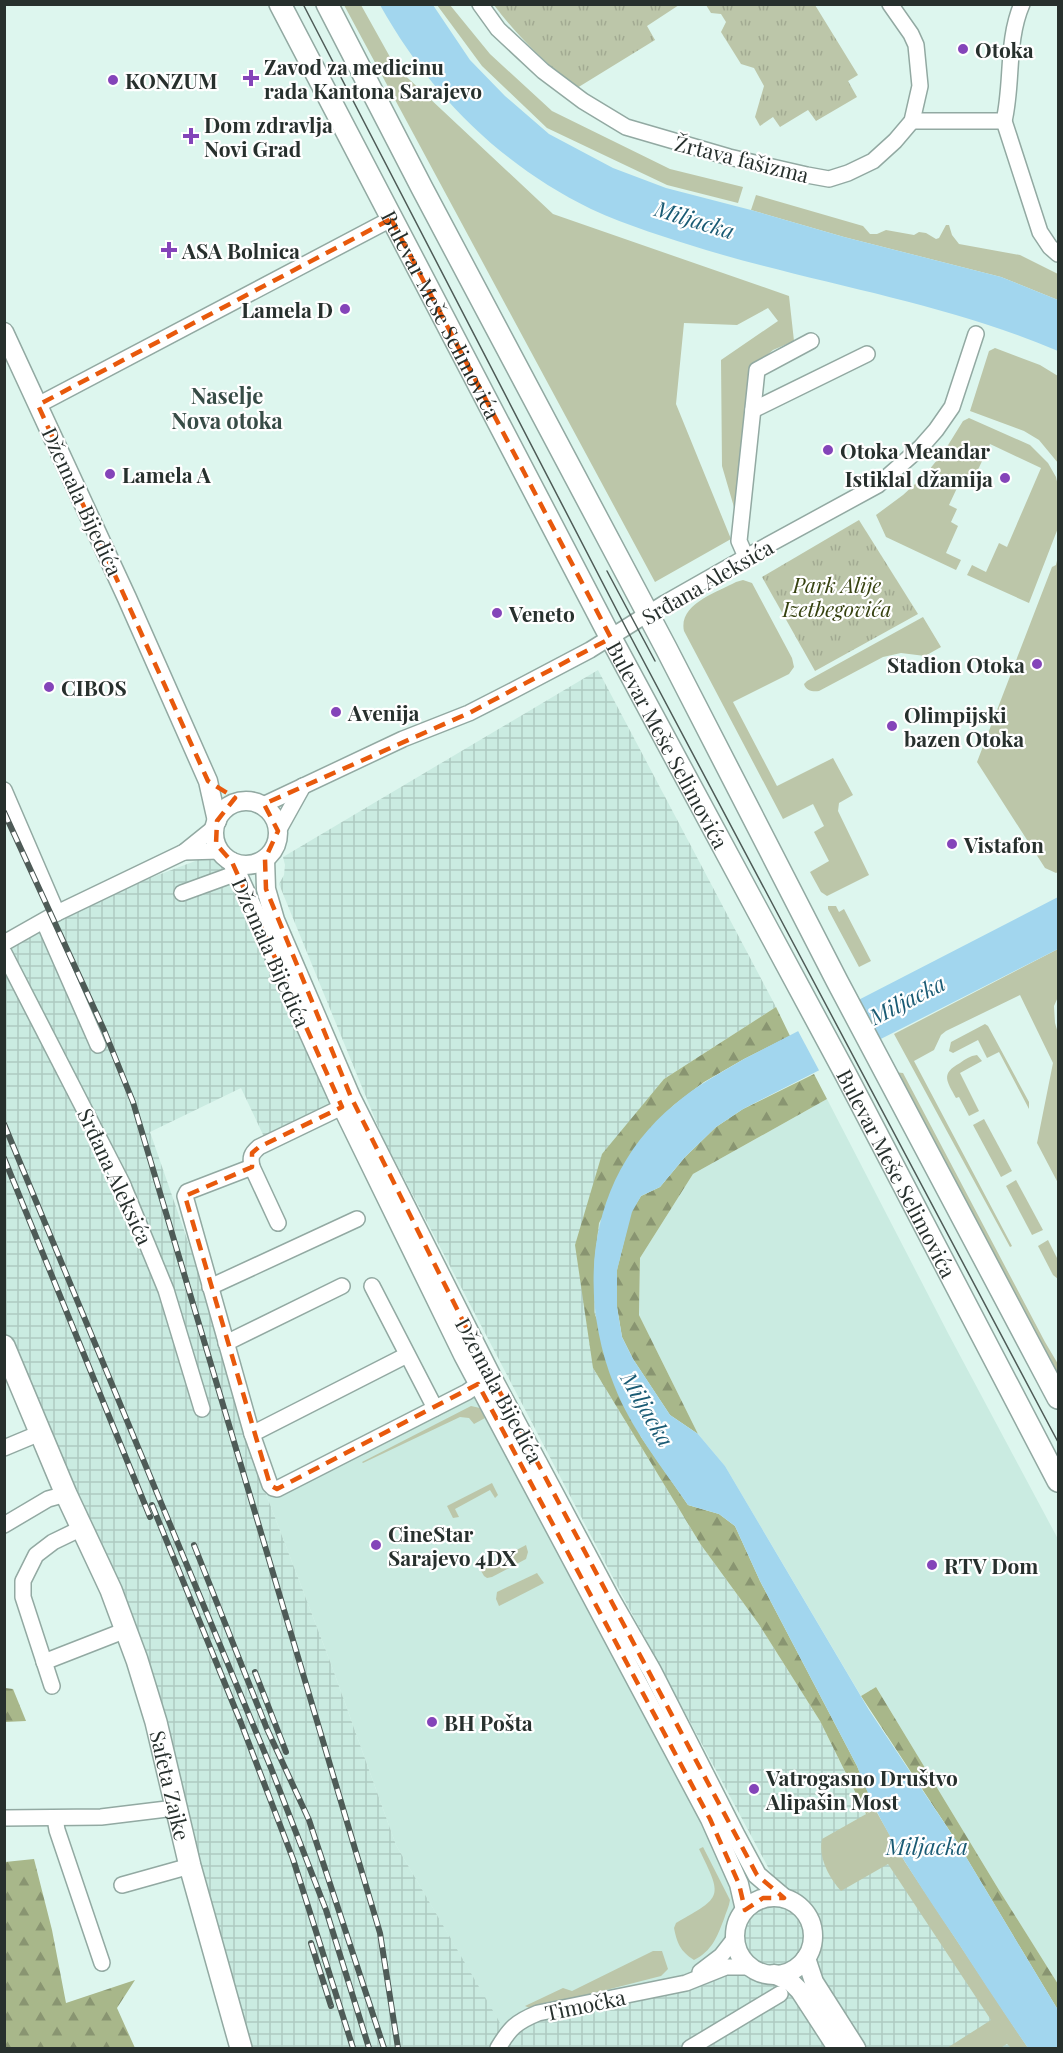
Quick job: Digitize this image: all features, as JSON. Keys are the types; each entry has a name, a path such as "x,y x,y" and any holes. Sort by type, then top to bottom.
{"main road":[{"name":"Bulevar Meše Selimovića","path":"280,4 611,638 845,1073 1059,1481"},
{"name":"Bulevar Meše Selimovića","path":"327,4 648,614 837,981 1059,1398"},
{"name":"Safeta Zajke","path":"4,1346 66,1494 111,1590 126,1630 156,1722 190,1866 241,2049"}],"street":[{"name":"Žrtava fašizma","path":"480,4 498,29 558,82 583,101 626,127 729,157 807,176 829,178 848,173 873,161 912,121 920,86 916,45 911,33 890,4"},
{"path":"1022,4 1014,28 1004,121 1040,232 1050,247 1059,254"},
{"path":"912,121 1004,121"},
{"path":"38,405 391,219"},
{"name":"Džemala Bijedića","path":"4,332 9,356 38,405 208,781 216,824"},
{"name":"Srđana Aleksića","path":"261,806 402,740 469,713 611,638 746,557 878,485 921,447 952,407 976,334"},
{"path":"746,557 739,541 757,370 811,341"},
{"path":"753,410 867,354"},
{"path":"208,781 241,802"},
{"path":"278,831 303,786"},
{"path":"4,790 98,1045"},
{"path":"4,943 51,917 184,852 216,824 225,809 241,802 251,802 270,812 278,831 277,842 272,851 265,859 249,865 184,852"},
{"path":"216,824 216,844 230,862"},
{"name":"Džemala Bijedića","path":"265,859 266,889 275,920 351,1097 485,1380 574,1528 610,1598 652,1671 757,1875 784,1898 798,1905 810,1922 811,1947 806,1958"},
{"path":"182,893 230,862"},
{"name":"Džemala Bijedića","path":"230,862 342,1107 710,1819 739,1884 745,1910"},
{"name":"Srđana Aleksića","path":"4,953 77,1093 135,1214 166,1290 201,1409"},
{"path":"278,1223 252,1167 250,1159 252,1153 259,1147 342,1107"},
{"path":"252,1167 187,1192 185,1196 252,1434 273,1488 277,1489 467,1392 485,1380"},
{"path":"210,1287 357,1219"},
{"path":"226,1343 342,1286"},
{"path":"372,1286 435,1408"},
{"path":"252,1434 407,1355"},
{"path":"4,1448 40,1433"},
{"path":"4,1525 48,1499 66,1494"},
{"path":"52,1686 23,1597 23,1581 36,1555 52,1542 82,1528"},
{"path":"44,1662 126,1630"},
{"path":"4,1818 101,1817 175,1808"},
{"path":"55,1818 102,1963"},
{"path":"122,1885 190,1866"},
{"path":"784,1898 763,1898 745,1910 736,1928 737,1949 751,1967 791,1982 800,1991 837,2049"},
{"name":"Timočka","path":"686,1983 721,1956 735,1938"},
{"path":"774,1974 792,1970 806,1958 814,1982 856,2049"},
{"name":"Timočka","path":"498,2049 506,2034 520,2021 538,2013 686,1983 726,1967 751,1967"},
{"path":"690,2049 780,1994"}],"highlighted area":[{"path":"391,219 611,638 469,713 264,804 278,831 265,859 266,889 351,1097 477,1349 757,1875 784,1898 763,1898 745,1910 739,1884 710,1819 478,1384 277,1489 270,1485 185,1196 252,1167 252,1153 259,1147 342,1107 232,862 216,844 217,821 235,798 208,781 38,405"}],"shaded area":[{"path":"598,670 776,1007 664,1079 593,1368 701,1545 758,1623 820,1721 876,1835 1020,2048 241,2048 111,1590 5,1371 4,938 57,913 206,857 221,858 235,882 342,1107 266,1141 241,1088 150,1132 202,1282 266,1494 331,1664 396,1845 506,2033 520,2021 684,1977 712,1961 735,1938 739,1918 750,1905 763,1898 784,1897 623,1597 382,1136 279,884 284,875 283,857"},
{"path":"827,1099 1058,1539 1058,1984 876,1687 861,1696 725,1466 698,1434 639,1315 640,1258 693,1174"},
{"path":"492,1377 725,1811 745,1910 736,1928 735,1938 712,1961 684,1977 506,2034 396,1845 331,1664 266,1494"}],"green space":[{"path":"344,5 361,5 395,66 553,214 789,296 794,341 773,350 750,370 736,514 722,466 721,360 778,321 768,308 737,325 684,323 676,404 731,539 655,582"},
{"path":"437,5 450,5 490,54 552,111 670,169 743,187 738,203 667,185 547,128 482,66"},
{"path":"494,5 679,5 647,26 655,40 577,88 533,49"},
{"path":"706,5 815,5 858,75 848,81 857,97 816,121 808,110 780,127 773,117 760,126 755,117 764,86 754,68 741,64 721,32 726,22 721,14 711,13"},
{"path":"756,195 863,226 870,234 886,230 914,235 919,232 936,239 939,238 946,225 949,225 952,235 959,244 1020,255 1058,274 1058,300 1001,277 844,237 751,210"},
{"path":"995,348 1040,365 1058,376 1058,463 1039,440 1024,431 970,411 989,351"},
{"path":"969,418 1030,445 1048,463 1056,477 1058,528 1029,603 967,575 972,565 986,572 999,543 1007,547 1041,468 990,444 969,489 929,470 963,421"},
{"path":"926,474 957,488 949,505 957,509 951,522 958,526 946,553 961,560 956,570 886,537 876,515"},
{"name":"Park Alije Izetbegovića","path":"859,520 918,614 815,671 762,577"},
{"name":"Stadion Otoka","path":"1058,556 1058,872 1056,873 1045,868 977,762"},
{"path":"743,580 752,583 792,658 794,667 789,674 733,702 777,786 833,758 853,795 839,803 838,811 869,875 827,896 821,892 810,872 829,861 814,832 824,826 813,804 783,819 684,631 687,613 693,606 710,595"},
{"path":"923,617 941,647 925,656 901,653 883,657 819,691 806,688 804,684 807,681"},
{"path":"828,906 836,906 839,912 844,909 871,961 859,967"},
{"path":"1058,949 1058,997 1054,1006 1058,1033 1058,1183 1037,1143 1053,1063 1020,995 946,1031 941,1035 934,1050 914,1061 1012,1246 1010,1247 894,1034"},
{"path":"776,1007 790,1036 704,1082 674,1105 647,1132 599,1223 594,1265 594,1312 641,1437 688,1505 719,1514 735,1526 760,1581 857,1766 875,1809 866,1814 820,1721 758,1623 701,1545 593,1368 575,1245 602,1154 664,1079"},
{"path":"985,1024 1029,1102 1029,1109 999,1052 987,1058 978,1040 953,1053 949,1051 951,1042"},
{"path":"977,1055 982,1061 960,1073 979,1111 969,1116 959,1097 956,1098 947,1078 954,1067"},
{"path":"894,1072 903,1073 1058,1364 1058,1373 1047,1355"},
{"path":"814,1074 827,1099 693,1174 640,1258 639,1315 698,1434 670,1415 633,1359 622,1337 617,1307 617,1270 631,1212 641,1196 660,1187 685,1157 716,1127 743,1109"},
{"path":"984,1119 1012,1171 1001,1177 973,1125"},
{"path":"1016,1180 1043,1230 1032,1235 1006,1186"},
{"path":"1048,1240 1058,1260 1058,1279 1053,1275 1038,1246"},
{"path":"471,1406 480,1408 485,1418 474,1424 469,1418 460,1417 362,1462"},
{"path":"492,1483 498,1495 495,1498 490,1490 455,1509 459,1517 453,1518 447,1506"},
{"path":"526,1545 528,1552 526,1559 492,1577 484,1576 480,1569"},
{"path":"537,1573 544,1583 499,1606 496,1599 497,1592"},
{"path":"876,1687 1058,1984 1058,2010 957,1842 861,1696"},
{"path":"5,1688 13,1689 26,1721 5,1722"},
{"path":"875,1809 905,1862 1028,2048 1011,2048 1007,2044 1000,2048 947,2048 991,2020 888,1864 841,1891 832,1880 823,1860 822,1839"},
{"path":"703,1847 730,1900 713,1943 694,1960 680,1946 674,1928 676,1923 703,1907 714,1894 712,1877 699,1849"},
{"path":"34,1859 52,1930 66,2003 135,1980 117,2008 135,2048 5,2048 5,1862"},
{"path":"653,1951 662,1951 668,1969 661,1976 532,2009 525,2006 563,1988 572,1991"}],"water":[{"name":"Miljacka","path":"380,5 433,5 470,60 505,96 549,134 613,168 666,188 1001,277 1058,300 1058,351 1016,334 928,307 706,250 591,209 526,171 470,124 421,68"},
{"name":"Miljacka","path":"1058,897 1058,949 743,1109 716,1127 685,1157 660,1187 641,1196 632,1212 617,1270 617,1307 622,1337 633,1359 670,1415 698,1434 725,1466 869,1710 957,1842 1058,2010 1058,2048 1028,2048 927,1897 888,1833 857,1766 760,1581 735,1526 719,1514 688,1505 629,1417 614,1385 602,1348 595,1309 594,1271 598,1234 608,1197 624,1163 646,1132 683,1097 744,1059"}],"pier":[{"path":"856,998 881,1044 821,1074 797,1029"}],"tram line":[{"path":"303,4 626,628 1058,1442"},
{"path":"607,571 655,661"}],"railway":[{"path":"4,812 104,1030 133,1102 380,1933 398,2048"},
{"path":"4,1124 271,1768 326,1910 369,2048"},
{"path":"4,1158 150,1517"},
{"path":"152,1505 241,1723 293,1859 353,2048"},
{"path":"194,1545 267,1729 309,1820 384,2048"},
{"path":"255,1672 286,1752"},
{"path":"311,1943 331,2006"}],"place":[{"name":"Otoka","path":"963,49"},
{"name":"Zavod za medicinu rada Kantona Sarajevo","path":"251,78"},
{"name":"KONZUM","path":"113,80"},
{"name":"Dom zdravlja Novi Grad","path":"191,136"},
{"name":"ASA Bolnica","path":"169,250"},
{"name":"Lamela D","path":"345,309"},
{"name":"Otoka Meandar","path":"828,450"},
{"name":"Lamela A","path":"110,474"},
{"name":"Istiklal džamija","path":"1005,478"},
{"name":"Veneto","path":"497,613"},
{"name":"Stadion Otoka","path":"1037,664"},
{"name":"CIBOS","path":"49,687"},
{"name":"Avenija","path":"336,712"},
{"name":"Olimpijski bazen Otoka","path":"892,726"},
{"name":"Vistafon","path":"952,844"},
{"name":"CineStar Sarajevo 4DX","path":"376,1545"},
{"name":"RTV Dom","path":"932,1565"},
{"name":"BH Pošta","path":"432,1722"},
{"name":"Vatrogasno Društvo Alipašin Most","path":"754,1789"}],"district":[{"name":"Naselje Nova otoka","path":"227,408"}]}
